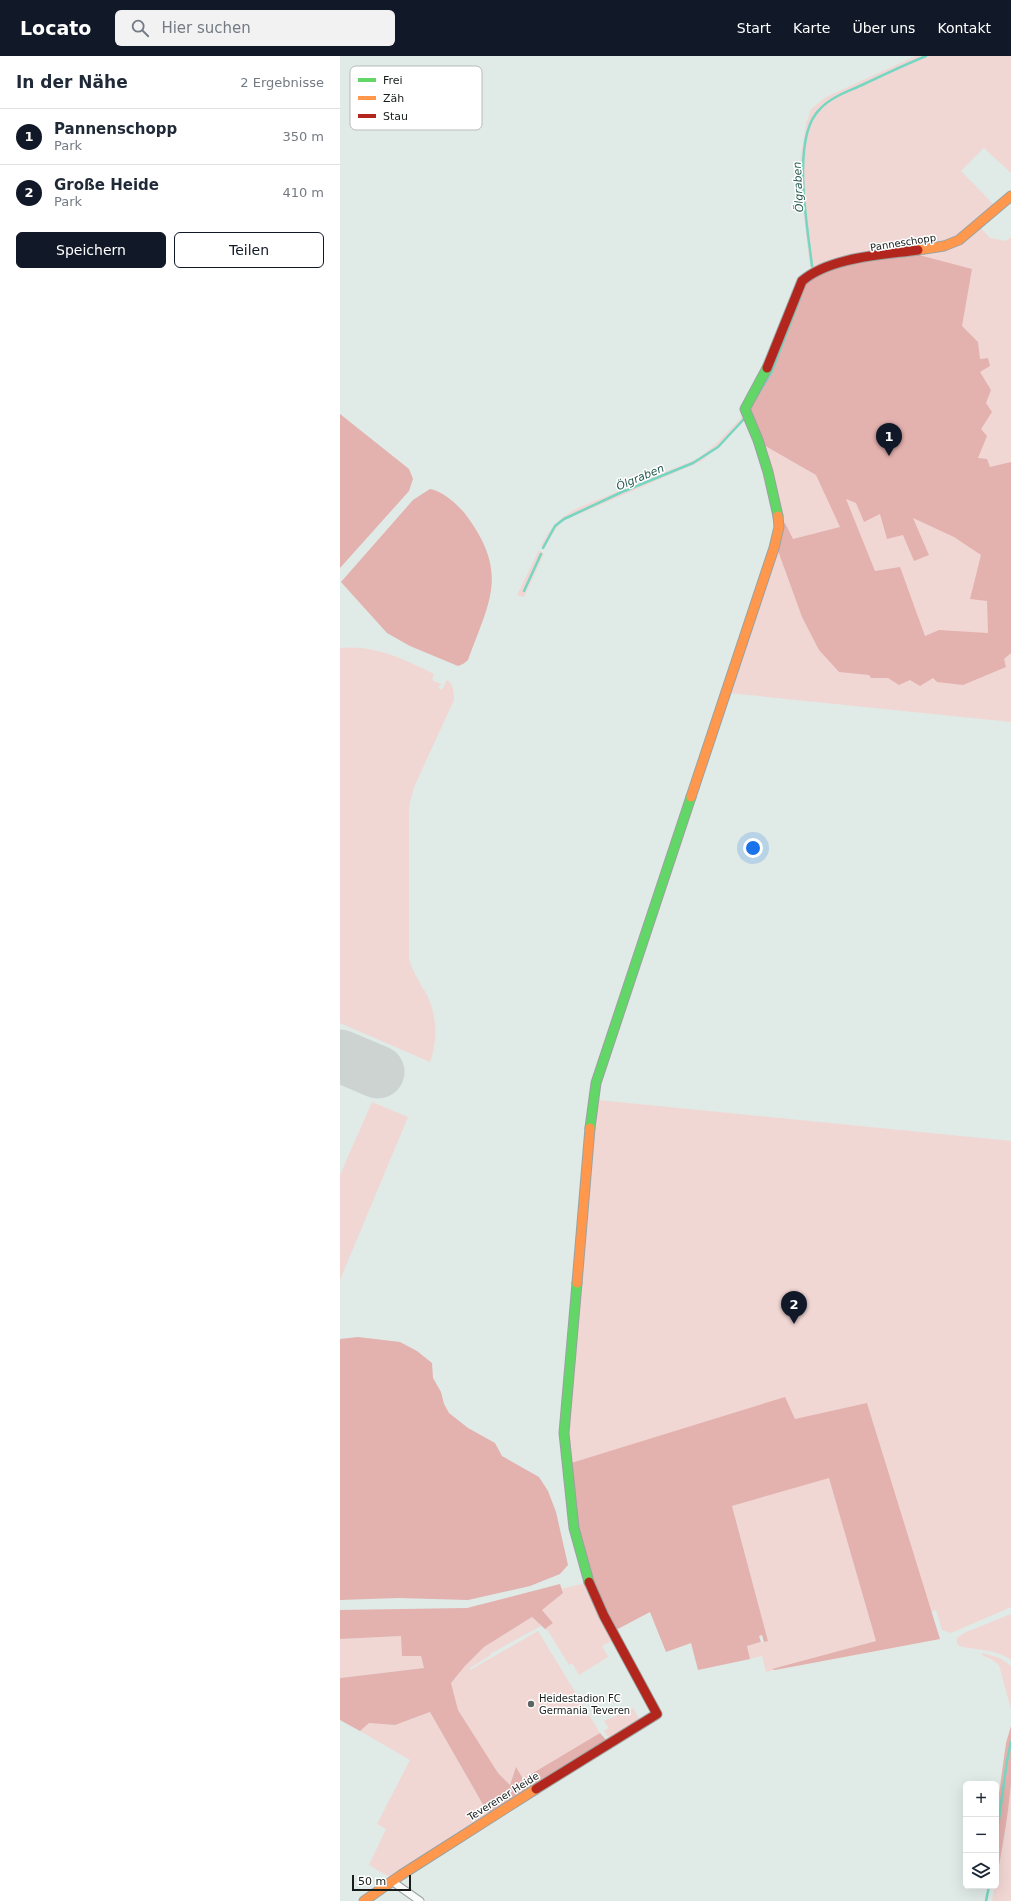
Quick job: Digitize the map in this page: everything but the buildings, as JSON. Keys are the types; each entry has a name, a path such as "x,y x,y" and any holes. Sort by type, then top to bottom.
{"street":[{"name":"Panneschopp","path":"657,1714 604,1616 588,1580 574,1528 564,1433 593,1095 600,1070 774,548 779,527 775,498 758,440 745,409 768,366 802,281 807,274 837,264 944,246 959,240 1011,196"},
{"name":"Teverener Heide","path":"364,1901 401,1875 588,1755 657,1714"},
{"path":"393,1882 420,1901"}],"shaded area":[{"path":"916,56 1011,56 1011,173 984,148 961,171 994,205 966,231 941,244 810,268 800,182 800,162 806,124 811,109 826,97"},
{"path":"980,227 990,238 1006,241 1011,237 1011,722 729,693 779,539 762,444 915,254"},
{"path":"915,254 972,269 962,326 978,342 980,359 988,358 990,366 980,372 991,390 986,403 992,412 981,429 987,436 978,458 987,459 990,467 1011,462 1011,653 1004,659 1006,667 963,685 937,682 933,678 920,686 910,680 899,685 888,678 871,678 869,675 839,672 819,650 802,617 777,548 780,526 785,523 793,539 840,527 816,475 762,444 748,409 807,276 837,266","holes":["846,499 856,503 864,522 880,514 887,539 903,535 914,561 929,555 913,518 954,537 981,555 970,599 987,601 988,633 939,630 925,636 900,567 875,571"]},
{"path":"340,414 409,469 413,479 409,491 340,568"},
{"path":"743,416 745,420 702,461 565,520 559,524 544,548 541,546 552,528 567,514 580,507 699,458 718,442"},
{"path":"430,489 445,495 466,515 479,535 488,554 491,571 491,587 483,620 468,660 458,666 410,646 387,633 341,582 413,500"},
{"path":"539,550 544,554 524,597 517,595"},
{"path":"340,648 366,649 389,654 434,674 432,680 443,685 440,685 438,688 442,690 447,680 453,689 454,700 414,787 409,812 409,959 427,995 433,1011 435,1037 433,1054 430,1062 340,1023"},
{"path":"598,1100 1011,1141 1011,1607 951,1633 942,1630 936,1610 930,1612 872,1418 573,1502 566,1437 593,1121"},
{"path":"372,1102 408,1117 340,1280 340,1175"},
{"path":"358,1337 400,1342 417,1351 432,1363 433,1378 441,1392 444,1404 449,1413 468,1428 495,1443 502,1456 539,1477 548,1491 556,1512 568,1565 560,1574 530,1586 468,1600 398,1598 340,1600 340,1339"},
{"path":"785,1397 795,1419 867,1403 940,1639 775,1670 772,1669 876,1641 829,1478 732,1506 768,1641 764,1642 762,1635 759,1636 761,1642 747,1646 750,1659 698,1670 691,1643 666,1652 650,1612 614,1631 590,1580 580,1549 568,1464"},
{"path":"829,1477 876,1641 766,1672 762,1656 750,1659 747,1646 768,1641 732,1506"},
{"path":"586,1583 613,1640 602,1646 608,1657 579,1675 572,1663 569,1665 548,1631 545,1629 553,1623 542,1610 562,1593 561,1589"},
{"path":"560,1584 563,1593 542,1610 553,1623 545,1629 532,1617 484,1647 451,1683 458,1710 498,1773 510,1785 516,1767 523,1779 600,1733 607,1741 489,1815 430,1712 395,1725 369,1723 360,1731 340,1720 340,1678 424,1668 421,1656 402,1656 401,1636 340,1639 340,1610 467,1608"},
{"path":"1011,1614 1011,1660 999,1653 966,1648 959,1646 957,1643 957,1638 964,1633"},
{"name":"Heidestadion FC Germania Teveren","path":"532,1617 541,1626 490,1654 491,1655 470,1668 470,1670 538,1631 600,1733 523,1780 516,1768 510,1785 498,1773 458,1710 451,1683 484,1647"},
{"path":"401,1636 421,1656 424,1668 340,1678 340,1639"},
{"path":"982,1653 1000,1658 1011,1666 1011,1709 999,1665 982,1655"},
{"path":"633,1708 640,1720 609,1738 604,1731 609,1728 604,1721"},
{"path":"430,1712 489,1815 391,1878 369,1865 386,1829 377,1824 410,1760 360,1731 369,1723 395,1725"},
{"path":"1011,1726 1011,1784 1007,1821 999,1867 999,1793 1006,1743"},
{"path":"1011,1784 1011,1901 992,1901 994,1889 999,1889 999,1861 1004,1840"}],"waterway":[{"name":"Ölgraben","path":"812,266 803,184 803,161 806,140 811,122 820,109 834,98 926,56"},
{"name":"Ölgraben","path":"754,401 772,371 800,298"},
{"name":"Ölgraben","path":"543,548 555,526 564,519 622,492 693,463 718,447 744,419"},
{"name":"Ölgraben","path":"524,591 541,554"},
{"path":"999,1818 1011,1742"},
{"path":"986,1901 988,1889"}],"runway":[{"path":"340,1056 378,1072"}],"traffic: fast":[{"path":"767,368 745,409 758,440 768,472 778,516"},
{"path":"590,1128 596,1083 691,797"},
{"path":"577,1283 564,1433 574,1528 589,1582"}],"traffic: slow":[{"path":"918,250 944,246 959,240 1011,196"},
{"path":"691,797 774,548 779,527 778,516"},
{"path":"577,1283 590,1128"},
{"path":"364,1901 401,1875 536,1789"}],"traffic: jam":[{"path":"767,368 802,281 814,273 842,262 857,258 918,250"},
{"path":"536,1789 657,1714 604,1616 589,1582"}],"place":[{"name":"Pannenschopp","path":"889,456"},
{"name":"Große Heide","path":"794,1324"},
{"name":"Heidestadion FC Germania Teveren","path":"531,1704"}]}
